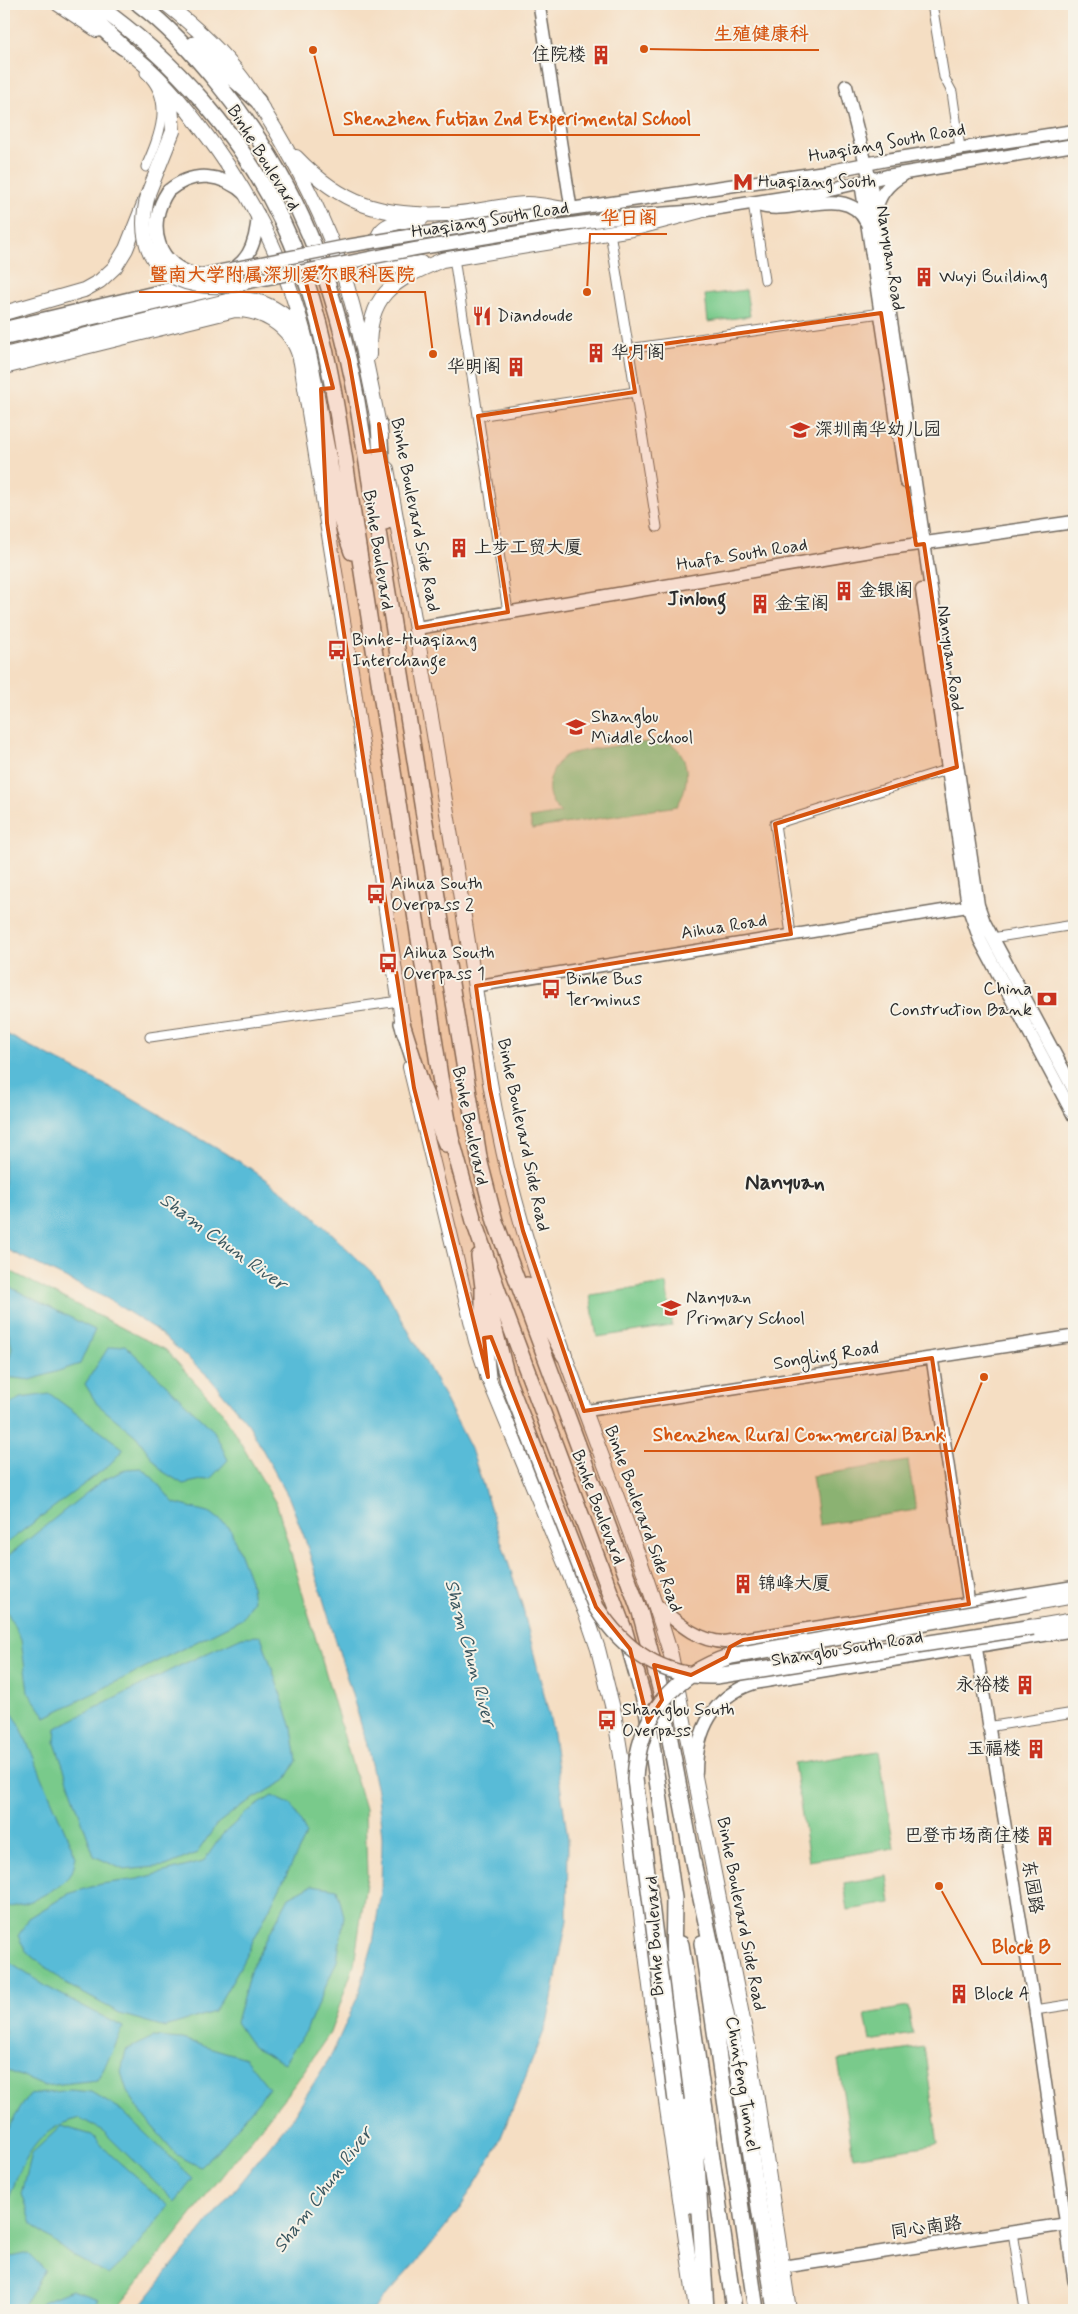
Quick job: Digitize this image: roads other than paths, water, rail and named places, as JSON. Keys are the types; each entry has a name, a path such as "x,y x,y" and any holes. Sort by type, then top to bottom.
{"highway":[{"path":"76,4 123,47"},
{"name":"Binhe Boulevard","path":"95,4 154,50 206,103 247,162 282,222 306,279 324,342 368,608 451,1138 475,1225 634,1659 646,1710 674,1898 674,1974 696,2146 703,2307"},
{"name":"Binhe Boulevard","path":"138,4 151,13 201,63 232,102 280,172 315,243 327,278 349,360 480,1162 495,1221 640,1612 661,1692 693,1862 737,2065 775,2308"},
{"path":"151,13 204,52 258,101"},
{"path":"379,424 389,599"},
{"path":"323,429 340,517 368,608"},
{"path":"402,1023 422,1086 466,1198"},
{"path":"495,1221 564,1355"},
{"path":"475,1225 483,1287 483,1330 488,1377"},
{"path":"483,1287 498,1334 508,1381 596,1607 618,1637 648,1661 675,1672 700,1676 716,1676 1033,1627"},
{"path":"703,2307 636,1779 640,1742 656,1708 667,1695 698,1670 731,1656 1029,1604"},
{"name":"Chunfeng Tunnel","path":"693,1862 702,1942 756,2310"},
{"path":"674,1898 734,2310"}],"main road":[{"path":"58,4 123,47 171,90 230,166 250,198 291,288 305,357 323,429 327,523"},
{"name":"Binhe Boulevard Side Road","path":"166,4 224,57 258,101 285,146 320,214 340,265 352,303 379,424 417,628 476,986 490,1089 523,1231 564,1355 655,1604 675,1673 752,2066 789,2310"},
{"path":"4,313 74,294 100,281 115,267 126,249 155,181 173,132 171,105 164,89 152,72"},
{"name":"Nanyuan Road","path":"846,86 866,164 866,181 872,222 973,905 980,940 1074,1116"},
{"name":"Huaqiang South Road","path":"250,198 230,184 209,177 187,179 168,192 157,212 156,232 162,252 173,265 192,274 211,275 347,246 568,208 825,172 960,148 1074,131"},
{"name":"Huaqiang South Road","path":"4,339 239,284 415,249 630,216 700,211 753,203 828,190 913,172 1074,145"},
{"path":"285,146 332,190 358,204 388,211 447,214"},
{"path":"825,172 828,190"},
{"path":"753,203 764,207 782,209 838,202 859,212 872,222 886,189 897,179 913,172"},
{"path":"148,195 144,219 146,242 155,261 165,271 183,282 194,285 214,287 239,284"},
{"path":"568,208 525,204 447,214 391,224 378,237 378,254 382,261 391,266 448,259 610,232 700,211"},
{"path":"4,328 216,278 230,273 240,265 251,248 256,232 258,214"},
{"name":"Nanyuan Road","path":"872,222 881,313 920,544"},
{"path":"371,386 369,345 374,314 385,292 414,271 448,259"},
{"path":"4,355 227,300 243,299 265,304 286,317 301,334 398,1001 414,1088 476,1341 488,1377 587,1617 598,1649 612,1704 622,1762 654,2018 703,2307"},
{"path":"4,367 235,310 258,313 279,325 305,357"},
{"name":"Huafa South Road","path":"417,628 920,544 1074,522"},
{"name":"Nanyuan Road","path":"973,905 1074,1090"},
{"name":"Shangbu South Road","path":"655,1604 685,1629 705,1639 724,1642 1074,1587"},
{"path":"1029,1604 1074,1596"},
{"path":"1033,1627 1074,1620"},
{"name":"Shangbu South Road","path":"697,1787 699,1748 709,1716 728,1695 740,1688 754,1683 1074,1630"},
{"path":"743,1640 730,1647 727,1654 726,1668 735,1680 742,1683 754,1683"},
{"name":"同心南路","path":"782,2267 1070,2223"}],"street":[{"path":"539,4 568,208"},
{"path":"932,4 944,77 952,92 960,148"},
{"path":"105,35 148,76 161,99 162,124 146,168"},
{"path":"753,203 765,280"},
{"path":"610,232 657,527"},
{"path":"448,259 478,416 508,612"},
{"path":"628,349 881,313"},
{"path":"478,416 635,392"},
{"path":"791,934 775,824 953,768"},
{"name":"Aihua Road","path":"476,986 973,905"},
{"path":"992,938 1074,925"},
{"path":"150,1037 398,1001"},
{"name":"Songling Road","path":"584,1411 1074,1336"},
{"path":"932,1358 969,1604"},
{"name":"东园路","path":"976,1646 987,1727 1070,2223 1074,2281"},
{"path":"987,1727 1074,1713"},
{"path":"1034,2010 1074,2004"},
{"path":"1013,2232 1025,2310"}],"water":[{"name":"Sham Chun River","path":"4,1033 127,1096 247,1166 301,1205 380,1280 438,1384 471,1449 522,1605 552,1727 568,1840 567,1920 547,2024 497,2147 461,2207 426,2251 373,2310 137,2310 292,2118 332,2054 358,1996 373,1943 381,1891 382,1837 378,1796 366,1741 305,1539 289,1498 249,1425 208,1376 158,1331 108,1299 4,1248"},
{"path":"4,1284 95,1330 80,1364 31,1380 5,1377 12,1348 7,1326 4,1324"},
{"path":"125,1345 214,1431 228,1460 211,1478 183,1484 162,1471 136,1436 97,1404 85,1384 108,1348"},
{"path":"50,1394 124,1449 108,1466 4,1545 4,1409 20,1398"},
{"path":"141,1468 152,1477 174,1503 211,1513 230,1528 250,1580 253,1600 242,1619 46,1717 28,1692 21,1640 4,1605 4,1559 100,1482 126,1469"},
{"path":"261,1636 292,1728 297,1761 285,1781 241,1806 217,1824 197,1853 166,1866 124,1870 94,1856 55,1743 56,1728 179,1666 242,1637"},
{"path":"9,1709 19,1723 76,1857 71,1873 56,1887 31,1901 4,1908 4,1712"},
{"path":"272,1796 292,1805 307,1834 239,1969 214,2012 165,2027 123,2015 66,1984 25,1950 18,1936 29,1918 68,1894 101,1884 138,1879 203,1862 222,1835 248,1811"},
{"path":"312,1885 337,1889 344,1916 337,1961 306,2031 284,2063 253,2047 236,2022 251,1968 289,1897"},
{"path":"4,1959 47,1987 123,2027 113,2051 97,2080 44,2086 4,2069"},
{"path":"153,2037 182,2039 245,2058 269,2088 223,2145 200,2167 177,2155 145,2118 127,2091 121,2072 126,2050"},
{"path":"70,2090 91,2092 122,2111 193,2179 175,2202 103,2131 80,2118 63,2123 49,2131 29,2153 4,2212 4,2134 29,2095"},
{"path":"61,2126 92,2135 111,2155 169,2206 133,2251 108,2275 73,2256 32,2224 22,2194 32,2153"},
{"path":"28,2253 45,2270 21,2310 4,2310 4,2259"},
{"path":"72,2290 99,2299 90,2310 36,2310 42,2302"}],"place":[{"name":"生殖健康科","path":"644,49"},
{"name":"Shenzhen Futian 2nd Experimental School","path":"313,50"},
{"name":"住院楼","path":"601,55"},
{"name":"Huaqiang South","path":"743,182"},
{"name":"Wuyi Building","path":"924,277"},
{"name":"华日阁","path":"587,292"},
{"name":"Diandoude","path":"482,316"},
{"name":"华月阁","path":"596,353"},
{"name":"暨南大学附属深圳爱尔眼科医院","path":"433,354"},
{"name":"华明阁","path":"516,367"},
{"name":"深圳南华幼儿园","path":"800,430"},
{"name":"上步工贸大厦","path":"459,548"},
{"name":"金银阁","path":"844,591"},
{"name":"金宝阁","path":"760,604"},
{"name":"Binhe-Huaqiang Interchange","path":"337,650"},
{"name":"Shangbu Middle School","path":"576,727"},
{"name":"Aihua South Overpass 2","path":"376,894"},
{"name":"Aihua South Overpass 1","path":"388,963"},
{"name":"Binhe Bus Terminus","path":"551,989"},
{"name":"China Construction Bank","path":"1047,999"},
{"name":"Nanyuan Primary School","path":"671,1308"},
{"name":"Shenzhen Rural Commercial Bank","path":"984,1377"},
{"name":"锦峰大厦","path":"743,1584"},
{"name":"永裕楼","path":"1025,1685"},
{"name":"Shangbu South Overpass","path":"607,1720"},
{"name":"玉福楼","path":"1036,1749"},
{"name":"巴登市场商住楼","path":"1045,1836"},
{"name":"Block B","path":"939,1886"},
{"name":"Block A","path":"959,1994"}],"district":[{"name":"Jinlong","path":"697,599"},
{"name":"Nanyuan","path":"785,1183"}]}
